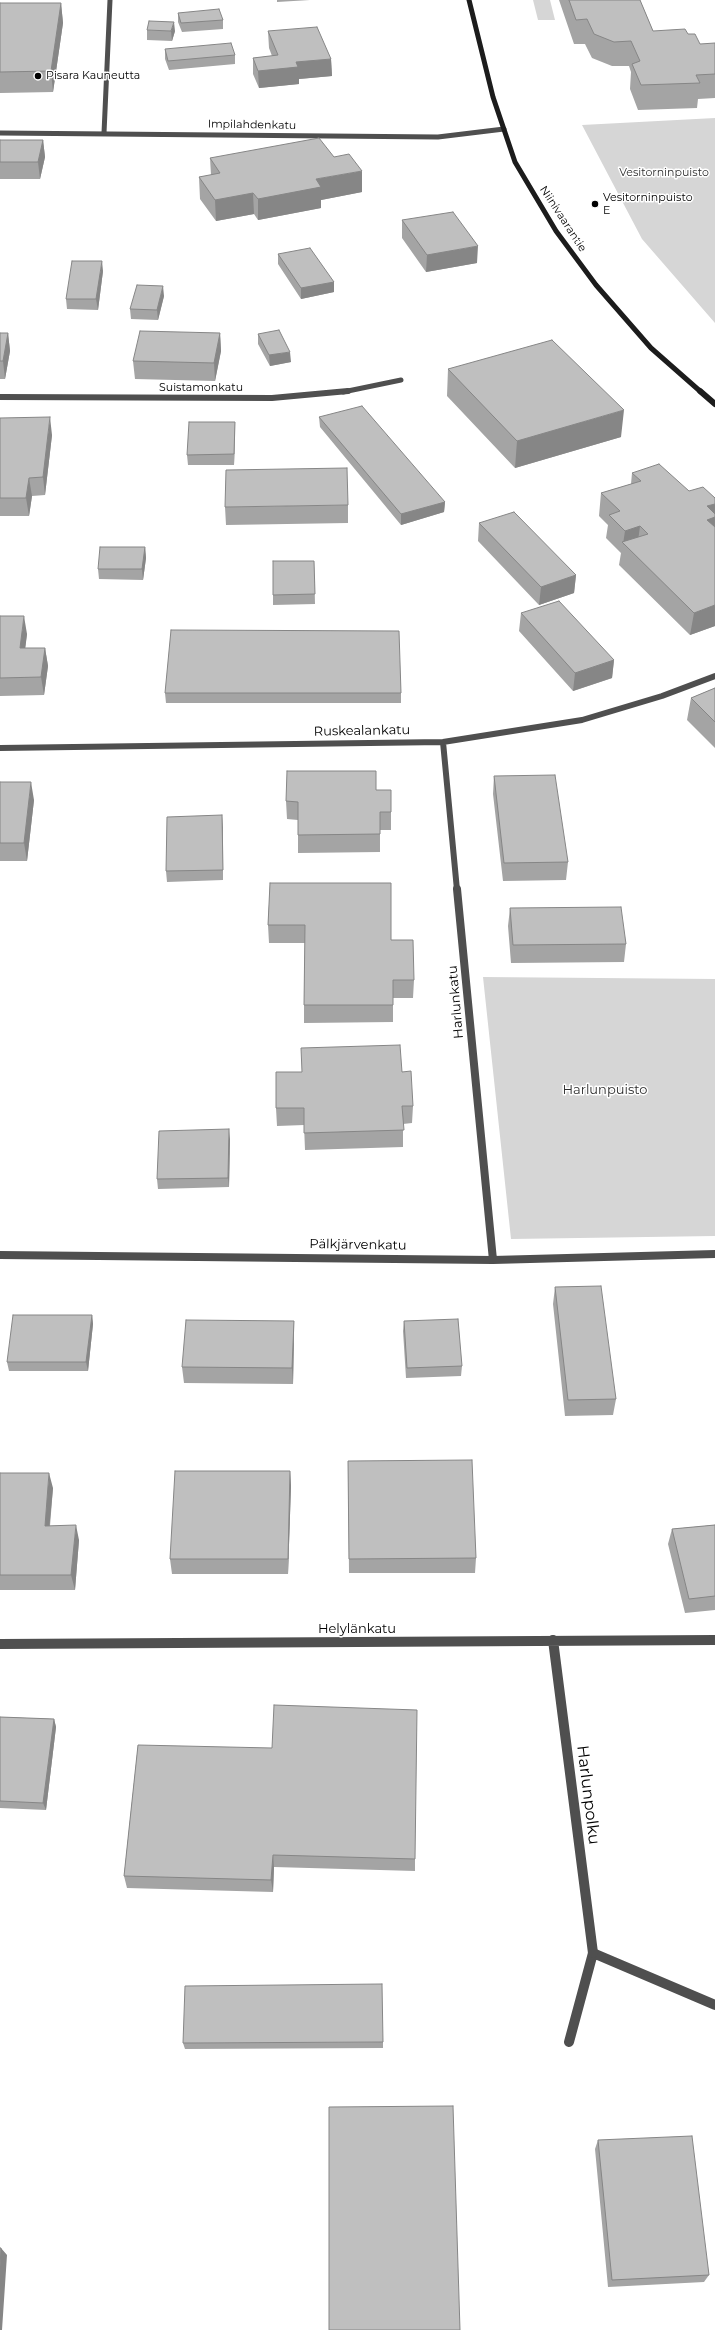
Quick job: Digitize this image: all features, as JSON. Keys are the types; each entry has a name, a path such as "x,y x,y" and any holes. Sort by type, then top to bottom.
{"main road":[{"name":"Niinivaarantie","path":"469,0 493,97 504,129 519,168 556,231 596,285 651,348 715,404"}],"street":[{"path":"104,133 110,0"},
{"name":"Impilahdenkatu","path":"0,133 438,137 504,129"},
{"name":"Suistamonkatu","path":"0,397 104,399 272,398 336,393 401,380"},
{"name":"Ruskealankatu","path":"0,748 443,742 582,720 662,696 715,676"},
{"name":"Harlunkatu","path":"443,742 493,1260"},
{"name":"Pälkjärvenkatu","path":"0,1255 493,1260 715,1254"},
{"name":"Harlunpolku","path":"553,1640 593,1953"},
{"name":"Helylänkatu","path":"0,1644 715,1640"},
{"path":"569,2042 593,1953 715,2005"}],"green space":[{"path":"533,0 550,0 555,20 538,20"},
{"name":"Vesitorninpuisto","path":"715,118 715,323 642,239 582,125"},
{"name":"Harlunpuisto","path":"483,977 715,979 715,1236 511,1239"}],"building":[{"path":"569,0 640,0 653,31 685,29 688,34 695,34 700,44 715,43 715,74 696,75 700,83 641,85 632,64 640,61 631,41 614,42 594,34 587,19 576,20"},
{"path":"0,3 61,3 51,71 0,72"},
{"path":"219,9 223,20 181,23 178,13"},
{"path":"149,21 174,22 171,31 147,30"},
{"path":"317,27 331,59 296,62 298,67 258,71 253,58 278,55 268,31"},
{"path":"231,43 235,55 168,61 165,49"},
{"path":"319,138 334,157 349,154 362,171 316,179 321,187 258,199 253,193 215,200 199,177 220,173 210,158"},
{"path":"0,140 43,140 38,162 0,162"},
{"path":"453,212 478,246 427,255 402,220"},
{"path":"310,248 334,282 301,288 278,254"},
{"path":"72,261 102,261 96,299 66,299"},
{"path":"137,285 163,286 157,310 130,309"},
{"path":"279,330 290,352 269,355 258,334"},
{"path":"140,331 220,333 214,363 133,361"},
{"path":"0,333 8,333 3,361 0,361"},
{"path":"552,340 624,410 517,441 448,369"},
{"path":"362,406 445,502 401,514 319,417"},
{"path":"50,417 43,477 29,478 26,498 0,498 0,418"},
{"path":"189,422 235,422 234,454 187,455"},
{"path":"659,464 689,491 703,487 715,498 715,504 707,506 715,514 715,517 707,520 715,527 715,605 694,613 622,542 648,534 640,526 625,531 609,515 620,511 601,493 641,481 632,473"},
{"path":"347,468 348,505 225,507 226,470"},
{"path":"514,512 576,575 541,587 479,523"},
{"path":"100,547 145,547 142,569 98,569"},
{"path":"273,561 314,561 315,594 273,595"},
{"path":"559,601 614,660 575,673 521,613"},
{"path":"0,616 24,616 20,648 45,648 41,677 0,678"},
{"path":"171,630 399,631 401,693 165,693"},
{"path":"715,688 715,722 691,698"},
{"path":"287,771 376,771 376,790 391,790 391,812 380,812 380,834 298,835 298,802 286,801"},
{"path":"555,775 568,862 504,863 494,776"},
{"path":"0,782 31,782 24,843 0,843"},
{"path":"222,815 223,870 166,871 167,817"},
{"path":"270,883 391,883 391,940 413,940 414,980 393,980 393,1005 304,1005 305,925 268,925"},
{"path":"621,907 626,944 513,945 510,908"},
{"path":"400,1045 402,1072 411,1071 413,1106 402,1106 404,1130 304,1133 304,1108 276,1108 276,1072 302,1072 301,1048"},
{"path":"229,1129 228,1178 157,1179 159,1131"},
{"path":"601,1286 616,1399 568,1400 555,1287"},
{"path":"13,1315 92,1315 86,1362 7,1362"},
{"path":"458,1319 462,1366 407,1368 404,1321"},
{"path":"186,1320 294,1321 292,1368 182,1367"},
{"path":"472,1460 476,1558 349,1559 348,1461"},
{"path":"175,1471 290,1471 288,1559 170,1559"},
{"path":"0,1473 49,1473 45,1526 76,1525 71,1575 0,1575"},
{"path":"715,1525 715,1596 689,1599 672,1529"},
{"path":"274,1705 417,1710 415,1859 273,1855 271,1880 124,1876 138,1745 272,1748"},
{"path":"0,1717 54,1719 43,1803 0,1801"},
{"path":"382,1984 383,2042 183,2043 185,1986"},
{"path":"453,2106 460,2330 329,2330 329,2107"},
{"path":"692,2136 709,2275 612,2280 598,2140"}],"place":[{"name":"Pisara Kauneutta","path":"38,76"},
{"name":"Vesitorninpuisto E","path":"595,204"}]}
